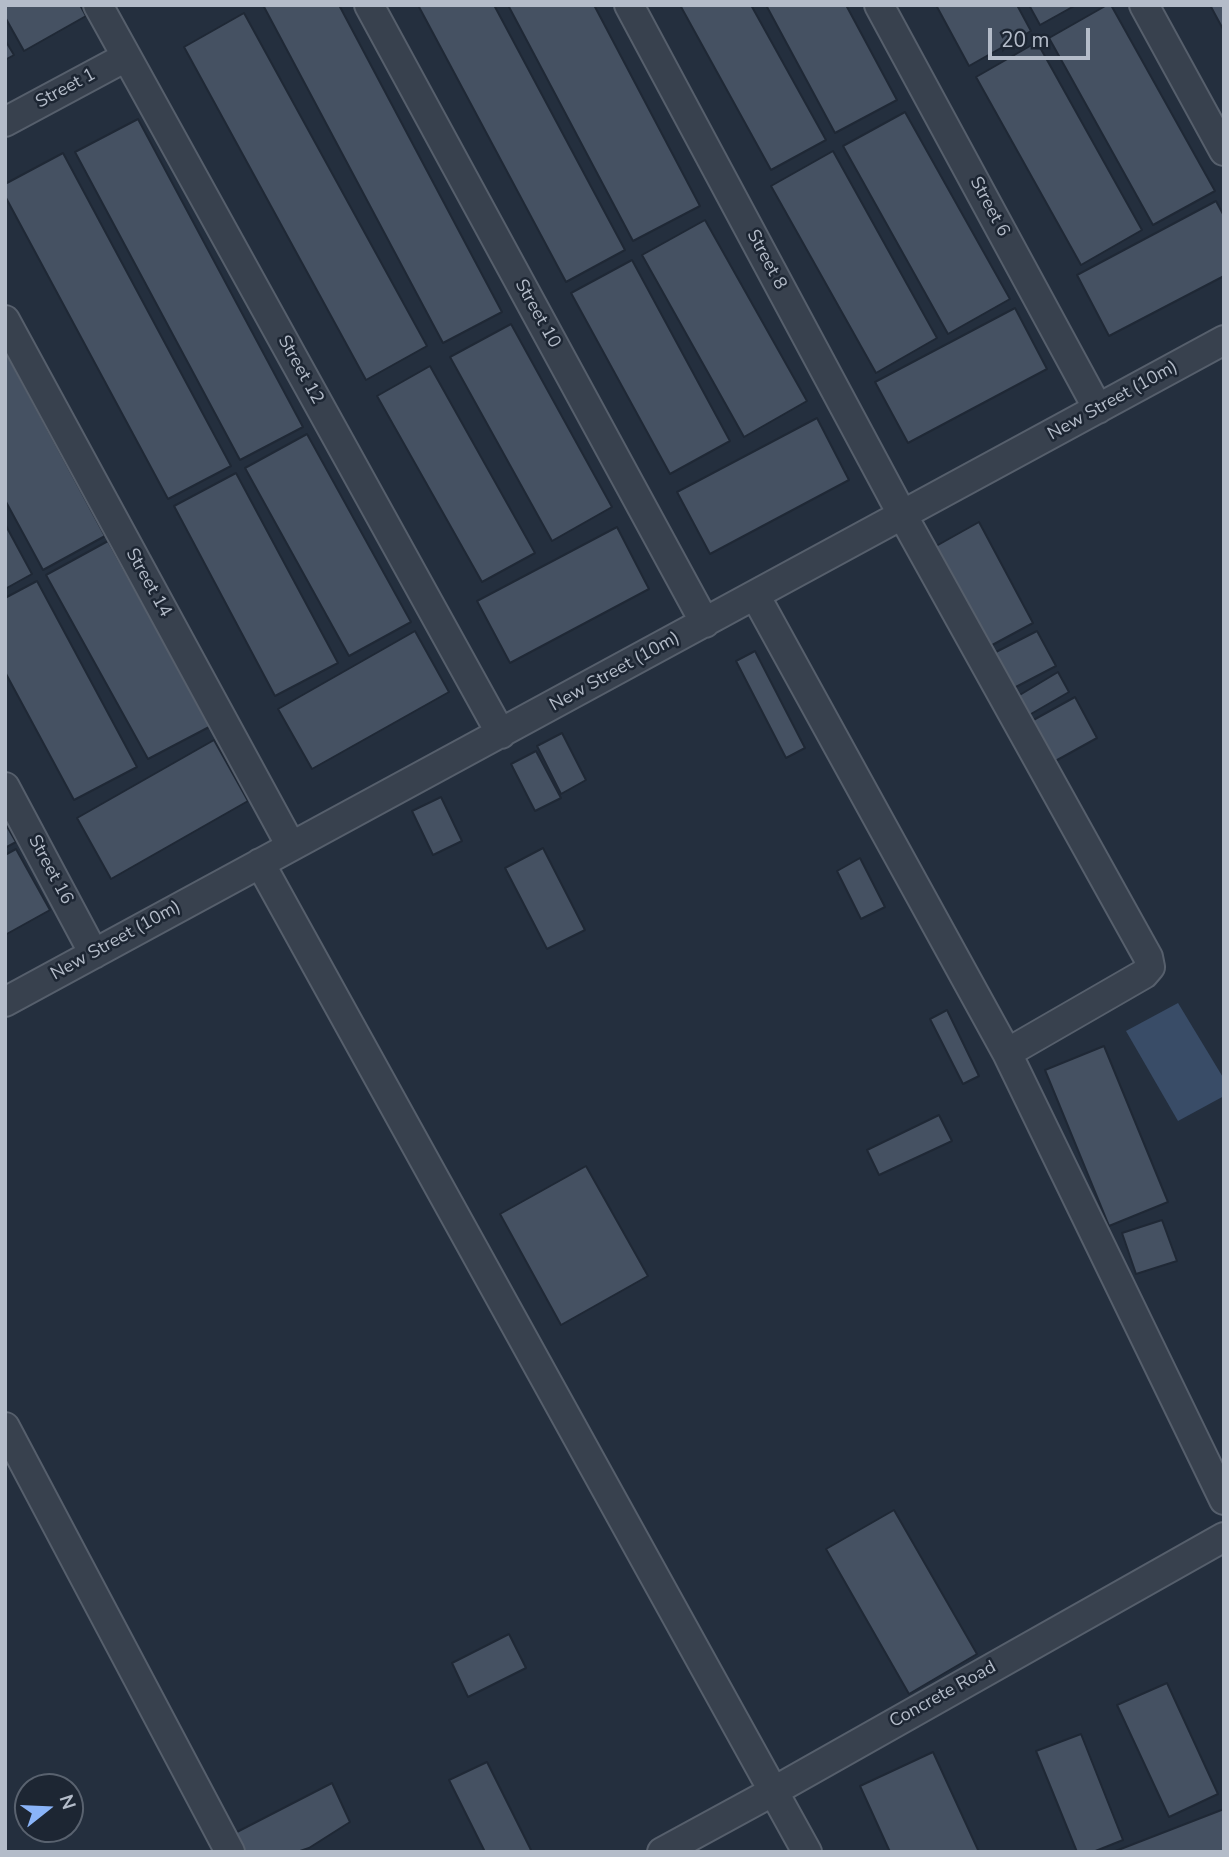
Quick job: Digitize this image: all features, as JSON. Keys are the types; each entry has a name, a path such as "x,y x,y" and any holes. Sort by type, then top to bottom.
{"street":[{"name":"Street 12","path":"98,5 501,734"},
{"name":"Street 10","path":"369,5 705,623"},
{"name":"Street 8","path":"629,5 903,516 1148,957 1150,967 1144,974 1007,1054"},
{"name":"Street 6","path":"880,5 1098,409"},
{"path":"1144,5 1224,151"},
{"name":"Street 1","path":"5,122 127,57"},
{"name":"Street 14","path":"5,320 291,846"},
{"name":"New Street (10m)","path":"5,1002 1224,340"},
{"path":"755,595 1007,1054 1224,1500"},
{"name":"Street 16","path":"5,787 94,954"},
{"path":"260,863 807,1852"},
{"path":"5,1427 230,1852"},
{"name":"Concrete Road","path":"662,1852 1224,1537"}],"water":[{"path":"1178,1003 1224,1079 1224,1096 1178,1121 1126,1031"}],"building":[{"path":"5,5 80,5 86,16 24,51 5,17"},
{"path":"263,5 339,5 502,312 443,343"},
{"path":"418,5 494,5 625,250 566,282"},
{"path":"508,5 594,5 700,206 633,241"},
{"path":"680,5 751,5 826,140 771,170"},
{"path":"766,5 846,5 897,100 835,133"},
{"path":"936,5 1017,5 1031,31 969,66"},
{"path":"1029,5 1076,5 1040,25"},
{"path":"1111,5 1215,191 1153,225 1049,38"},
{"path":"1210,5 1224,5 1224,31"},
{"path":"244,13 427,346 366,380 184,47"},
{"path":"5,40 14,55 5,60"},
{"path":"1037,42 1142,230 1081,265 976,77"},
{"path":"905,112 1010,299 948,334 843,146"},
{"path":"138,119 303,427 240,460 75,152"},
{"path":"833,151 937,338 876,373 771,186"},
{"path":"63,153 231,466 168,499 5,196 5,184"},
{"path":"1216,201 1224,216 1224,276 1109,336 1077,275"},
{"path":"705,220 807,401 744,437 642,255"},
{"path":"632,260 730,441 670,474 571,293"},
{"path":"1015,308 1047,369 908,443 875,382"},
{"path":"511,324 612,507 552,541 450,357"},
{"path":"5,350 105,536 43,570 5,500"},
{"path":"430,366 535,553 482,582 377,396"},
{"path":"817,418 849,480 710,554 677,492"},
{"path":"307,434 411,622 349,656 245,468"},
{"path":"236,473 338,663 275,696 174,506"},
{"path":"979,522 1033,623 983,650 929,550"},
{"path":"5,524 32,574 5,589"},
{"path":"617,527 649,589 510,663 477,601"},
{"path":"108,541 211,726 148,759 46,575"},
{"path":"37,581 137,767 74,800 5,672 5,598"},
{"path":"415,631 449,692 312,769 278,709"},
{"path":"1037,631 1056,666 1012,689 994,653"},
{"path":"755,651 805,748 786,758 736,661"},
{"path":"1058,672 1069,692 1024,718 1013,699"},
{"path":"1075,697 1097,738 1050,764 1028,723"},
{"path":"562,733 586,780 561,794 537,746"},
{"path":"214,740 248,801 111,879 77,818"},
{"path":"536,751 561,798 535,811 511,764"},
{"path":"441,797 462,841 433,855 412,811"},
{"path":"5,823 16,842 5,848"},
{"path":"543,848 585,930 547,949 505,868"},
{"path":"16,849 50,910 5,935 5,855"},
{"path":"860,858 885,907 861,919 837,871"},
{"path":"947,1010 979,1076 963,1084 930,1019"},
{"path":"1104,1046 1168,1202 1109,1226 1045,1070"},
{"path":"939,1115 952,1141 879,1175 867,1150"},
{"path":"586,1166 648,1276 561,1325 500,1214"},
{"path":"1162,1220 1177,1261 1136,1274 1122,1233"},
{"path":"894,1510 977,1654 909,1694 826,1549"},
{"path":"509,1634 526,1668 468,1697 452,1663"},
{"path":"1167,1683 1218,1794 1169,1817 1117,1705"},
{"path":"1081,1734 1123,1840 1093,1852 1077,1852 1036,1751"},
{"path":"933,1752 979,1852 890,1852 860,1786"},
{"path":"487,1762 531,1850 528,1852 485,1852 449,1780"},
{"path":"332,1783 350,1822 309,1848 297,1852 241,1852 233,1834"},
{"path":"1224,1809 1224,1852 1113,1852"}]}
